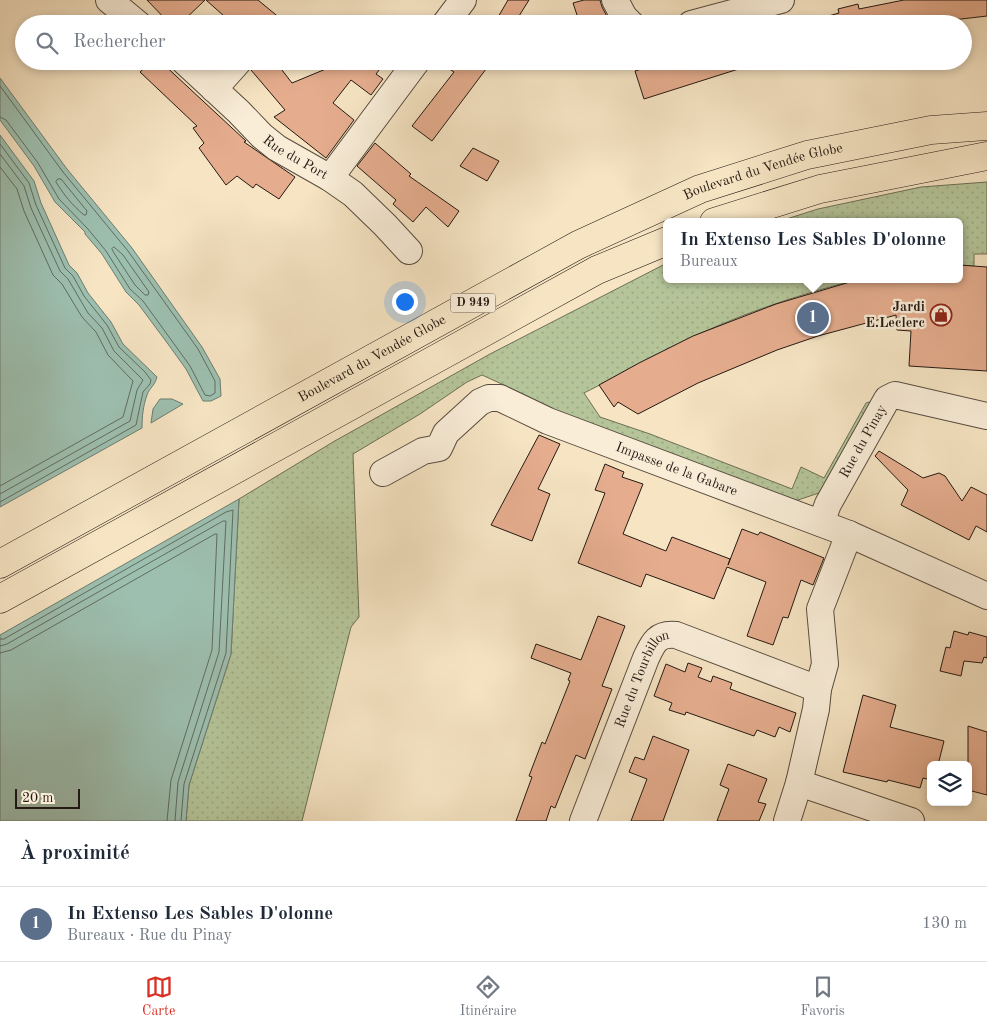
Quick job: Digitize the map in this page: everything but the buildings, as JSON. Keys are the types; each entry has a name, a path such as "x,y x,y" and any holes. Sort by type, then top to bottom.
{"main road":[{"name":"Boulevard du Vendée Globe","path":"0,564 578,245 700,189 807,155 931,130 987,126"},
{"path":"727,218 820,189 987,156"},
{"name":"Boulevard du Vendée Globe","path":"0,599 588,274 663,243"}],"street":[{"path":"452,15 463,0"},
{"path":"615,0 623,15"},
{"path":"725,15 781,0"},
{"name":"Rue du Port","path":"194,70 277,148 330,178 353,194 385,225 408,251"},
{"path":"214,89 231,70"},
{"path":"330,178 410,70"},
{"name":"Rue du Pinay","path":"821,523 828,504 884,394 987,416"},
{"name":"Impasse de la Gabare","path":"384,473 423,451 439,448 446,433 480,402 489,398 500,398 548,421 849,534 987,596"},
{"path":"787,821 799,783 816,709 818,689 825,664 820,609 849,534"},
{"name":"Rue du Tourbillon","path":"583,821 646,658 653,644 661,636 668,634 676,635 818,689"},
{"path":"799,783 911,821"}],"shaded area":[{"path":"987,182 987,254 974,254 974,266 963,265 963,218 790,218 818,209 921,187"},
{"path":"663,265 663,283 845,283 789,299 698,334 584,393 600,417 650,434 792,489 801,467 824,478 866,403 871,403 825,491 790,501 524,399 504,385 482,375 467,382 420,414 353,454 359,617 351,627 302,821 186,821 189,785 231,654 239,499 333,442 490,354"}],"water":[{"path":"0,78 67,169 132,248 202,347 220,379 221,396 211,401 203,401 186,369 139,305 126,292 102,254 85,232 55,202 34,166 0,120"},
{"path":"0,135 34,181 41,203 69,265 77,273 88,293 111,322 123,344 157,377 148,392 143,412 142,428 0,507"},
{"path":"160,399 172,399 183,404 151,423 153,409"},
{"path":"239,499 231,654 189,785 186,821 0,821 0,635"}],"place":[{"name":"Jardi E.Leclerc","path":"941,315"},
{"name":"In Extenso Les Sables D'olonne","path":"813,318"}]}
